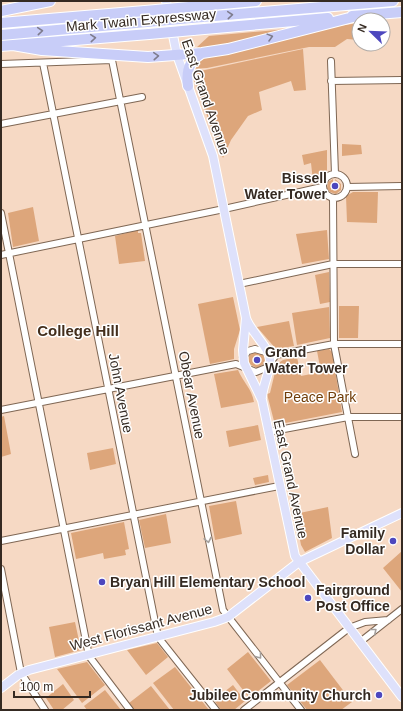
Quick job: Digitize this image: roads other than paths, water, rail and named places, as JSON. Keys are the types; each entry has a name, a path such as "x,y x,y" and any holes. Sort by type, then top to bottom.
{"highway":[{"path":"1,11 50,1"},
{"name":"Mark Twain Expressway","path":"1,23 256,1"},
{"path":"1,35 393,1"},
{"name":"Mark Twain Expressway","path":"391,13 402,12"},
{"name":"Mark Twain Expressway","path":"1,46 351,17"},
{"path":"13,45 42,50 136,56 202,53 228,49 351,18"},
{"path":"188,86 187,72 189,66 193,60 202,53"}],"main road":[{"name":"East Grand Avenue","path":"166,1 177,55 211,146 246,318 251,331 272,354 262,390 262,400 292,548 299,562 402,697"},
{"name":"East Grand Avenue","path":"246,318 243,356 245,367 262,400"},
{"name":"West Florissant Avenue","path":"1,688 21,673 89,656 228,617 299,562 402,513"}],"street":[{"name":"Obear Avenue","path":"43,63 112,60 222,610 301,710"},
{"path":"331,61 335,174"},
{"path":"1,64 43,63"},
{"name":"John Avenue","path":"43,63 77,240 158,637 216,710"},
{"path":"331,81 402,80"},
{"path":"1,124 142,97"},
{"path":"322,187 327,177 335,174 343,178 347,187"},
{"path":"347,187 402,186"},
{"path":"1,255 224,209 322,187"},
{"path":"322,187 326,194 333,198 342,196 347,187"},
{"path":"333,198 334,344 355,454"},
{"path":"1,213 89,656 130,710"},
{"path":"239,284 333,264 402,264"},
{"path":"236,364 248,351 255,349 272,354 334,344 402,344"},
{"path":"1,410 236,364 256,372 263,370 270,362"},
{"path":"268,432 348,417 402,417"},
{"path":"1,541 279,486"},
{"path":"1,569 21,673 46,710"},
{"path":"360,642 402,609"},
{"path":"244,710 349,628 365,622 388,620"}],"place":[{"name":"Bissell Water Tower","path":"335,186"},
{"name":"Grand Water Tower","path":"257,360"},
{"name":"Family Dollar","path":"393,541"},
{"name":"Bryan Hill Elementary School","path":"102,582"},
{"name":"Fairground Post Office","path":"308,598"},
{"name":"Jubilee Community Church","path":"379,695"}],"district":[{"name":"College Hill","path":"78,331"}],"park label":[{"name":"Peace Park","path":"320,397"}]}
